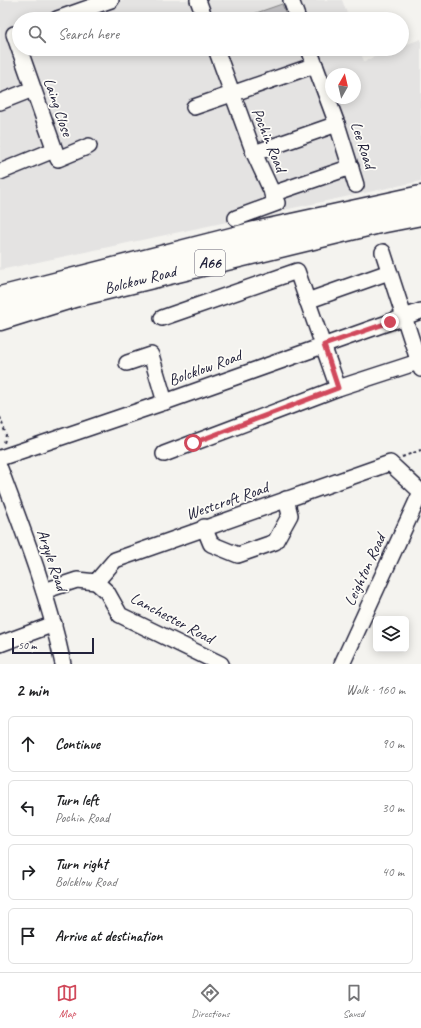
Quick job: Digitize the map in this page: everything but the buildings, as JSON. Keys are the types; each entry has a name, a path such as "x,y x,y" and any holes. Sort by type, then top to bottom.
{"highway":[{"name":"Bolckow Road","path":"0,298 255,233 421,197"},
{"name":"Bolckow Road","path":"0,319 74,296 375,223 421,214"}],"street":[{"path":"77,12 111,0"},
{"path":"198,0 202,12"},
{"path":"291,0 295,12"},
{"name":"Laing Close","path":"20,56 58,159 89,146"},
{"name":"Pochin Road","path":"218,56 254,154 277,203 236,218"},
{"name":"Lee Road","path":"312,56 337,124 356,185"},
{"path":"194,107 315,65"},
{"path":"0,102 33,89"},
{"path":"254,154 337,124"},
{"path":"0,172 54,150"},
{"path":"272,194 351,167"},
{"path":"164,454 338,388 420,365 383,252"},
{"path":"162,318 297,271 338,388"},
{"path":"308,300 389,272"},
{"name":"Bolcklow Road","path":"2,461 421,311"},
{"path":"127,363 151,355 165,402"},
{"name":"Argyle Road","path":"2,461 54,624 63,664"},
{"path":"390,462 421,492"},
{"name":"Westcroft Road","path":"96,582 115,560 204,527 390,462"},
{"name":"Leighton Road","path":"342,664 421,492"},
{"path":"204,527 211,544 238,555 274,542 290,515 286,499"},
{"path":"44,591 77,580 96,582"},
{"name":"Lanchester Road","path":"96,582 107,592 120,615 221,664"},
{"path":"0,644 54,624"}],"path":[{"path":"0,418 6,435 2,447 2,461"},
{"path":"390,462 421,450"}],"shaded area":[{"path":"0,0 342,0 346,12 12,12 12,56 362,56 364,61 377,56 409,56 409,43 421,39 421,181 0,270"}],"route":[{"path":"193,443 338,388 324,345 390,322"}]}
